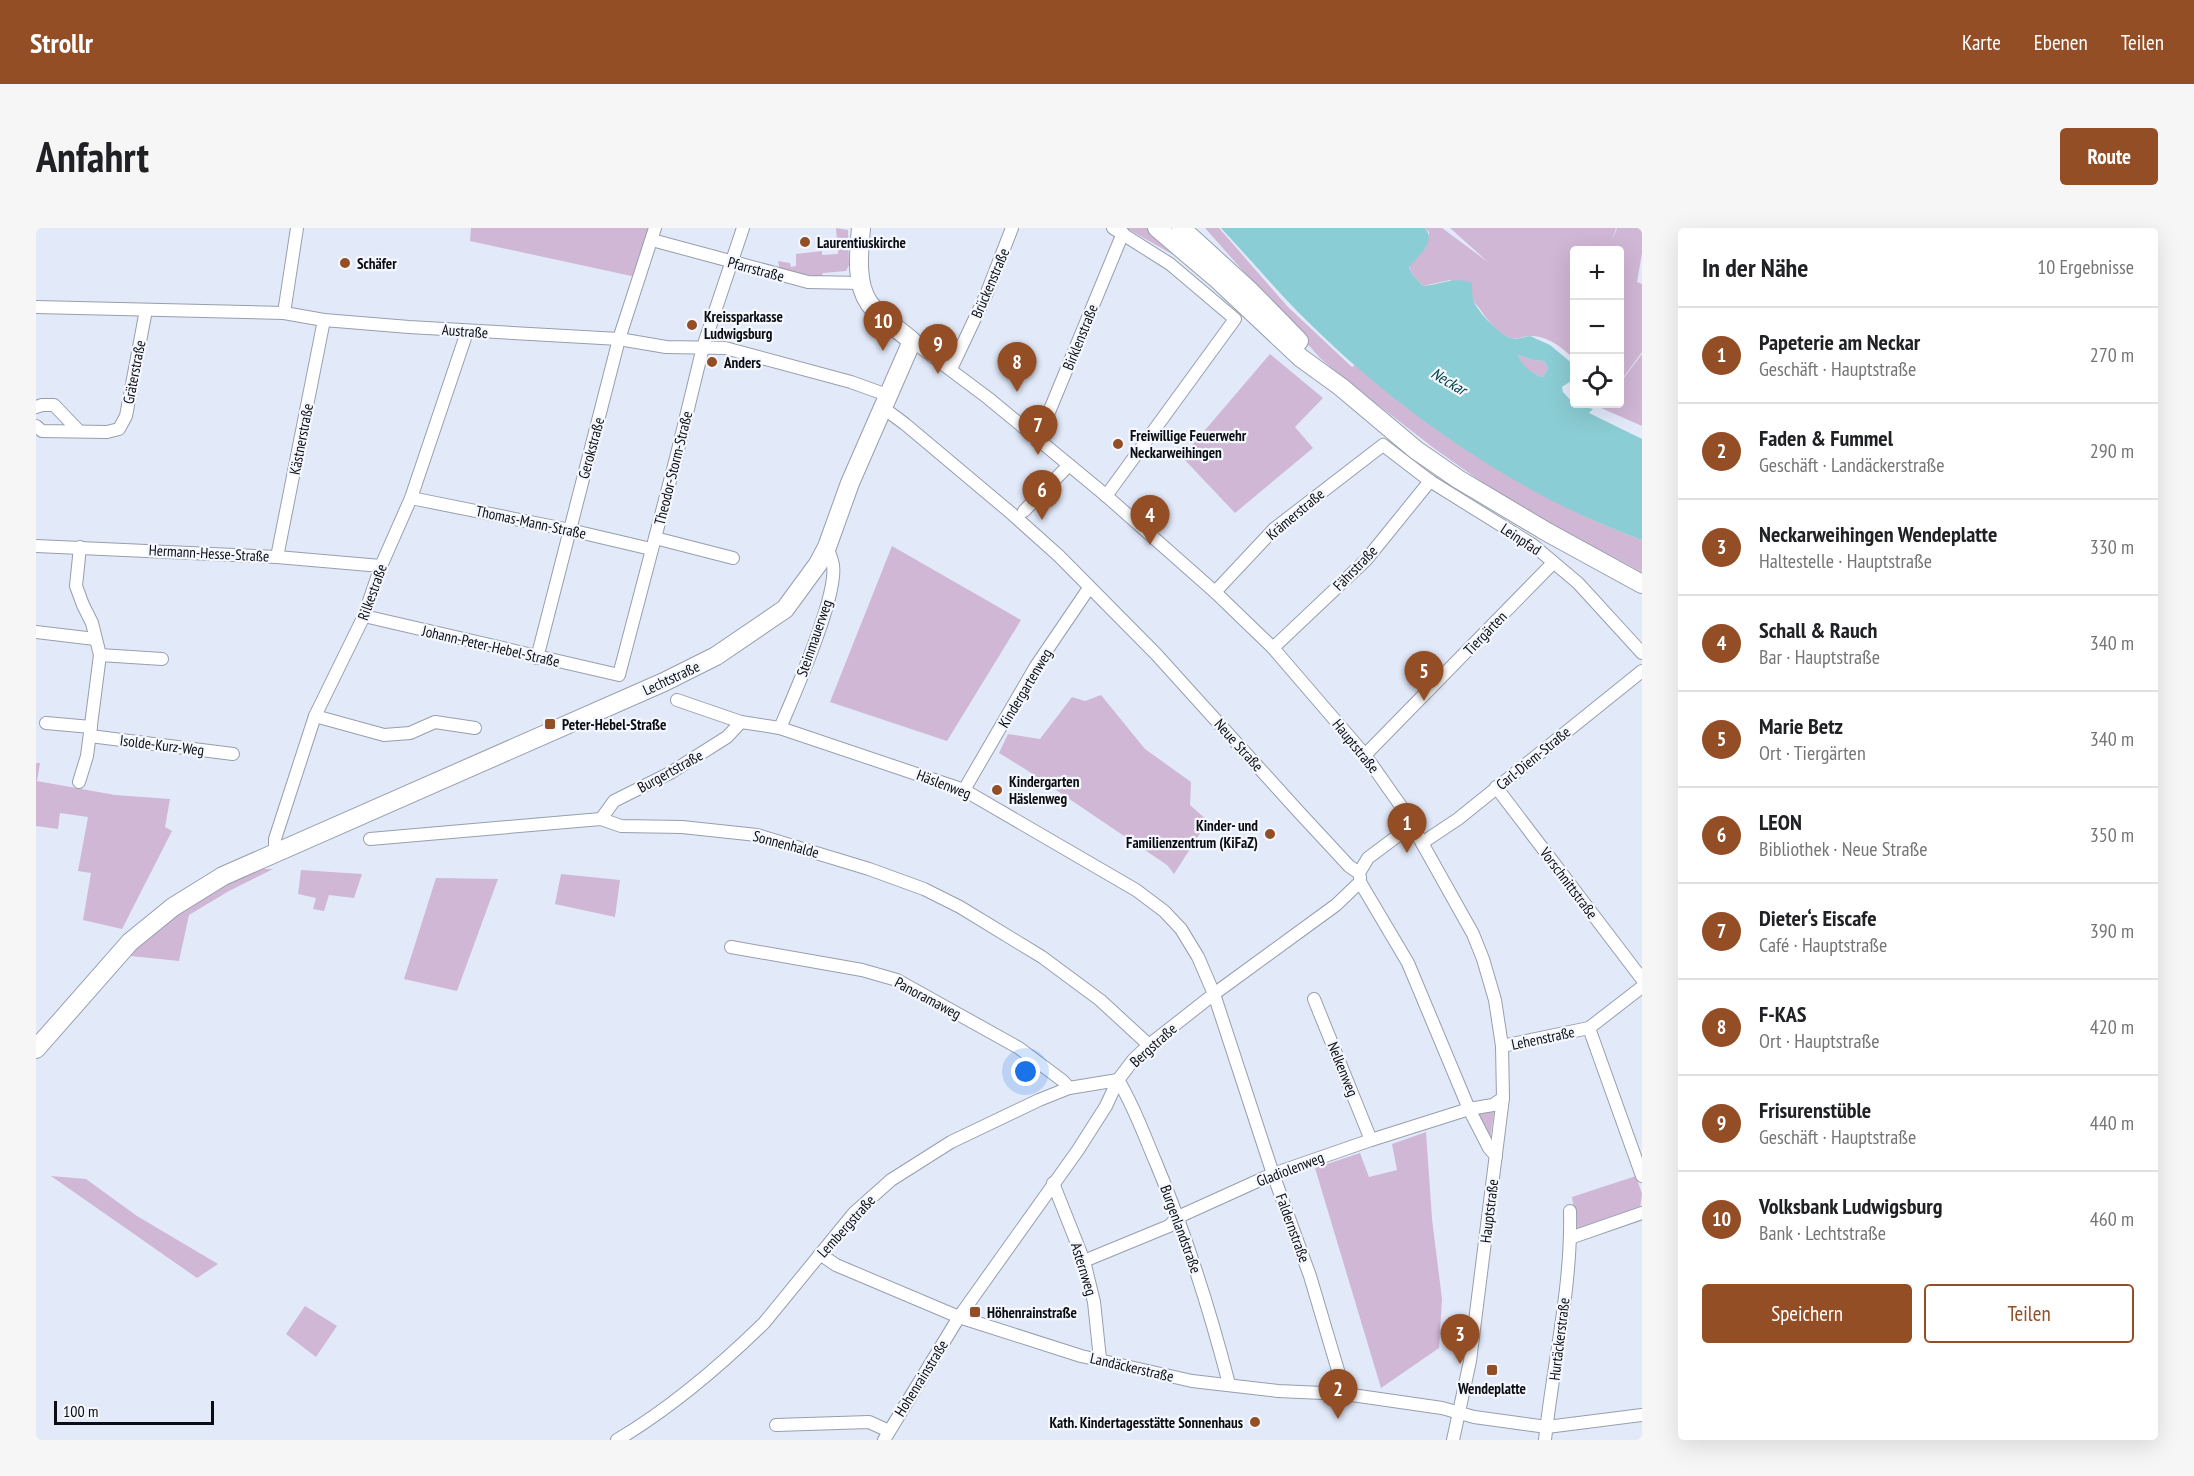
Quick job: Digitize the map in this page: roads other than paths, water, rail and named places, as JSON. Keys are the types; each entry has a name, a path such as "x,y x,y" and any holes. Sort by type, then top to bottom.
{"street":[{"path":"284,314 297,228"},
{"name":"Theodor-Storm-Straße","path":"619,675 703,347 743,228"},
{"name":"Hauptstraße","path":"861,228 859,262 862,283 870,304 912,341 951,369 1106,496 1215,592 1273,648 1365,755 1403,809 1473,934 1489,980 1502,1046 1503,1098 1478,1305 1460,1413 1453,1440"},
{"name":"Brückenstraße","path":"951,369 986,295 1012,228"},
{"path":"1157,228 1217,279 1301,358 1341,387"},
{"path":"1181,228 1279,320 1341,387 1416,450 1458,479 1547,532 1642,584"},
{"path":"1193,228 1215,258"},
{"path":"1106,496 1235,319 1170,264 1118,231"},
{"name":"Birklenstraße","path":"1037,441 1067,370 1118,231"},
{"name":"Pfarrstraße","path":"654,234 731,262 808,282 862,283"},
{"name":"Gerokstraße","path":"537,658 619,339 654,234"},
{"name":"Austraße","path":"36,307 284,314 324,320 467,332 619,339 666,347 725,348 851,382 884,401"},
{"name":"Gräterstraße","path":"36,426 42,431 107,432 119,429 126,416 146,310"},
{"name":"Kästnerstraße","path":"277,557 324,320"},
{"name":"Rilkestraße","path":"275,851 275,839 315,716 364,616 381,566 411,498 467,332"},
{"name":"Lechtstraße","path":"36,1049 108,964 130,942 152,922 223,876 275,851 664,682 716,656 785,609 818,564 827,547 850,483 912,341"},
{"name":"Neue Straße","path":"884,401 905,424 1059,556 1156,654 1360,878 1408,963 1469,1110 1489,1148 1496,1156"},
{"path":"36,407 54,405 79,431"},
{"name":"Leinpfad","path":"1383,445 1430,481 1533,545 1578,584 1642,653"},
{"name":"Krämerstraße","path":"1215,592 1274,529 1383,445"},
{"path":"1024,511 1069,465"},
{"name":"Fährstraße","path":"1273,648 1366,560 1430,481"},
{"name":"Thomas-Mann-Straße","path":"411,498 570,530 733,558"},
{"name":"Hermann-Hesse-Straße","path":"36,546 277,557 381,566"},
{"path":"79,782 91,732 100,655 92,623 76,586 80,547"},
{"name":"Steinmauerweg","path":"780,728 808,657 832,583 833,565 827,547"},
{"name":"Tiergärten","path":"1365,755 1553,562"},
{"name":"Kindergartenweg","path":"964,790 1036,666 1089,588"},
{"name":"Johann-Peter-Hebel-Straße","path":"364,616 537,658 619,675"},
{"path":"36,632 95,639"},
{"path":"100,655 162,659"},
{"name":"Carl-Diem-Straße","path":"1422,843 1458,819 1642,671"},
{"name":"Häslenweg","path":"677,700 741,722 780,728 964,790 1136,890 1164,911 1181,929 1198,957 1214,994"},
{"path":"315,716 384,735 410,733 435,722 475,728"},
{"name":"Burgertstraße","path":"601,819 614,801 670,773 727,737 741,722"},
{"name":"Isolde-Kurz-Weg","path":"46,723 233,754"},
{"name":"Vorschnittstraße","path":"1496,787 1642,980"},
{"name":"Sonnenhalde","path":"370,839 601,819 621,826 682,827 758,835 869,869 924,889 960,907 1042,957 1100,1000 1149,1045"},
{"name":"Bergstraße","path":"959,1317 1078,1149 1107,1106 1118,1080 1134,1059 1214,994 1336,905 1360,878 1368,858 1412,825"},
{"name":"Panoramaweg","path":"731,947 840,966 897,980 1019,1048 1069,1088"},
{"name":"Lehenstraße","path":"1502,1046 1589,1028 1642,987"},
{"name":"Faldernstraße","path":"1214,994 1273,1174 1310,1276 1344,1394"},
{"name":"Nelkenweg","path":"1314,999 1371,1140"},
{"path":"1589,1028 1642,1176"},
{"name":"Lembergstraße","path":"617,1440 633,1431 684,1392 750,1337 854,1213 891,1180 951,1142 1039,1100 1069,1088 1118,1080"},
{"name":"Burgenlandstraße","path":"1118,1080 1129,1099 1178,1217 1208,1304 1229,1384"},
{"name":"Gladiolenweg","path":"1084,1261 1169,1226 1178,1217 1273,1174 1371,1140 1469,1110 1493,1105 1503,1098"},
{"name":"Asternweg","path":"1053,1183 1084,1261 1094,1302 1100,1359"},
{"name":"Hurtäckerstraße","path":"1545,1440 1570,1238 1570,1210"},
{"path":"1570,1238 1642,1213"},
{"name":"Landäckerstraße","path":"820,1254 836,1265 959,1317 1081,1356 1192,1381 1278,1391 1344,1394 1442,1408 1474,1417 1547,1426 1642,1415"},
{"name":"Hohenrainstraße","path":"886,1435 959,1317"},
{"path":"776,1425 869,1422 886,1435"}],"water":[{"name":"Neckar","path":"1221,228 1425,228 1429,238 1428,244 1409,267 1423,286 1459,280 1472,283 1476,306 1502,333 1514,339 1530,336 1550,345 1570,362 1570,382 1562,387 1563,392 1570,400 1570,408 1593,409 1589,413 1642,439 1642,540 1595,521 1548,498 1458,445 1374,382 1298,312","holes":["1518,355 1544,361 1548,368 1543,377 1528,369"]}],"place":[{"name":"Laurentiuskirche","path":"805,242"},
{"name":"Schäfer","path":"345,263"},
{"name":"Kreissparkasse Ludwigsburg","path":"692,325"},
{"name":"Volksbank Ludwigsburg","path":"883,351"},
{"name":"Anders","path":"712,362"},
{"name":"Frisurenstüble","path":"938,374"},
{"name":"F-KAS","path":"1017,392"},
{"name":"Freiwillige Feuerwehr Neckarweihingen","path":"1118,444"},
{"name":"Dieter‘s Eiscafe","path":"1038,455"},
{"name":"LEON","path":"1042,520"},
{"name":"Schall & Rauch","path":"1150,545"},
{"name":"Marie Betz","path":"1424,701"},
{"name":"Peter-Hebel-Straße","path":"550,724"},
{"name":"Kindergarten Häslenweg","path":"997,790"},
{"name":"Kinder- und Familienzentrum (KiFaZ)","path":"1270,834"},
{"name":"Papeterie am Neckar","path":"1407,853"},
{"name":"Höhenrainstraße","path":"975,1312"},
{"name":"Neckarweihingen Wendeplatte","path":"1460,1364"},
{"name":"Wendeplatte","path":"1492,1370"},
{"name":"Faden & Fummel","path":"1338,1419"},
{"name":"Kath. Kindertagesstätte Sonnenhaus","path":"1255,1422"}]}
